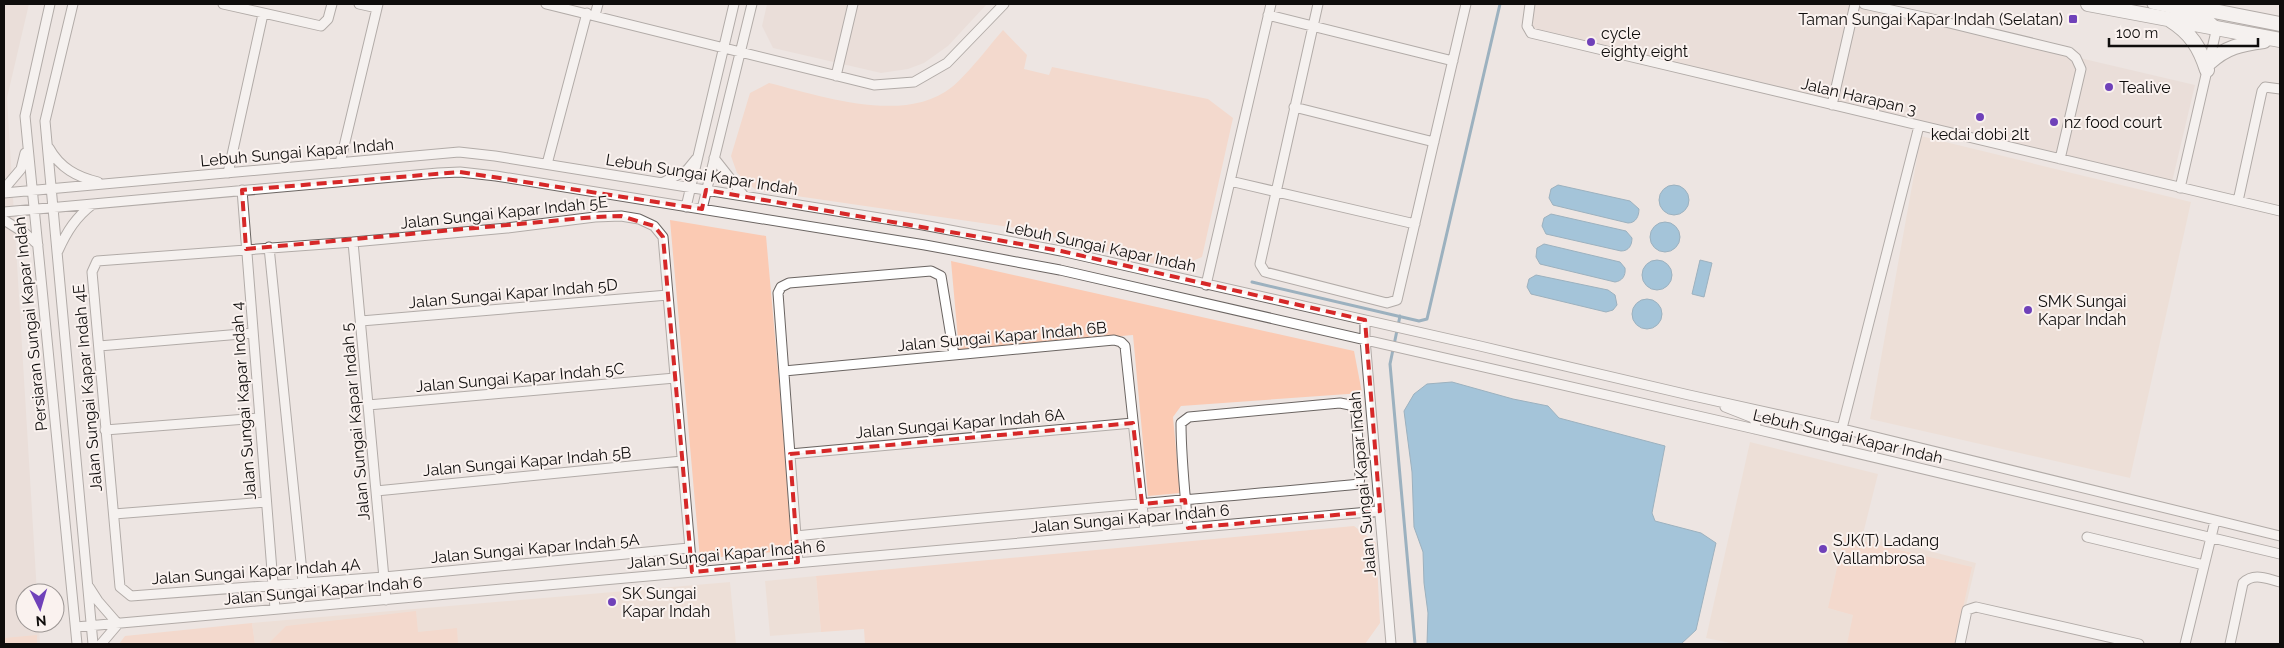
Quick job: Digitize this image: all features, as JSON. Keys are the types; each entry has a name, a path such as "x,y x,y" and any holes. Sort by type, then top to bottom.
{"highway":[{"path":"2088,4 2279,40"},
{"path":"2178,4 2280,24"},
{"path":"2166,18 2189,34 2197,44 2208,67 2219,53 2233,46 2279,40"}],"street":[{"name":"Persiaran Sungai Kapar Indah","path":"50,4 24,116 77,644"},
{"name":"Persiaran Sungai Kapar Indah","path":"73,4 45,121 93,644"},
{"path":"223,4 315,26 322,26 328,19 332,4"},
{"path":"340,163 377,6 359,4"},
{"path":"546,4 874,85 914,82 947,63 1004,4"},
{"path":"547,164 591,14 598,4"},
{"path":"686,207 734,4"},
{"path":"702,209 752,4"},
{"path":"836,76 854,4"},
{"path":"1206,285 1270,4"},
{"path":"1318,4 1260,264 1265,272 1387,303 1397,300 1466,4"},
{"name":"Jalan Harapan 3","path":"1530,4 1526,26 1532,33 2280,211"},
{"path":"1832,105 1855,4"},
{"path":"1864,4 2069,52 2076,58 2082,69 2060,159"},
{"path":"2152,4 2205,16 2217,27"},
{"path":"228,173 263,14"},
{"path":"1268,15 1453,61"},
{"path":"2217,27 2240,20 2280,24"},
{"path":"2180,188 2217,27"},
{"path":"2238,201 2262,91 2265,87 2280,89"},
{"path":"1294,107 1434,142"},
{"path":"1837,448 1919,126"},
{"path":"47,144 55,159 68,170 83,178 104,184"},
{"path":"4,188 20,169 26,149"},
{"name":"Lebuh Sungai Kapar Indah","path":"4,193 459,152 547,164 923,225 1061,251 1843,429 2280,536"},
{"path":"662,183 687,170 698,156"},
{"path":"714,158 744,196"},
{"name":"Lebuh Sungai Kapar Indah","path":"4,212 460,172 924,245 1060,270 1837,448 2280,554"},
{"path":"1230,181 1415,224"},
{"name":"Jalan Sungai Kapar Indah 4","path":"242,190 275,609"},
{"path":"57,254 69,228 80,214 93,203"},
{"name":"Jalan Sungai Kapar Indah 5E","path":"246,249 353,242 507,228 595,217 621,216 640,219 654,226 662,237 692,572"},
{"path":"4,220 26,234 38,245"},
{"name":"Jalan Sungai Kapar Indah 5","path":"353,242 386,600"},
{"path":"269,247 303,582"},
{"name":"Jalan Sungai Kapar Indah 4E","path":"131,596 120,586 92,272 97,261 246,249"},
{"name":"Jalan Sungai Kapar Indah 6","path":"954,355 941,276 937,273 931,271 788,283 781,287 778,293 796,536 1142,504 1186,500 1359,484 1356,411 1350,405 1340,403 1190,417 1181,423 1186,500"},
{"name":"Jalan Sungai Kapar Indah 5D","path":"360,321 668,295"},
{"name":"Jalan Sungai Kapar Indah","path":"1366,320 1365,339 1391,644"},
{"path":"99,346 253,333"},
{"name":"Jalan Sungai Kapar Indah 6B","path":"784,371 1114,340 1120,342 1124,346 1145,532"},
{"name":"Jalan Sungai Kapar Indah 5C","path":"368,406 675,378"},
{"path":"1707,398 1753,418 1756,423 1755,429"},
{"path":"105,430 259,418"},
{"name":"Jalan Sungai Kapar Indah 6A","path":"790,454 1133,423"},
{"name":"Jalan Sungai Kapar Indah 5B","path":"376,490 682,461"},
{"path":"1186,500 1188,528"},
{"path":"114,514 266,502"},
{"name":"Jalan Sungai Kapar Indah 6","path":"76,627 1380,511"},
{"path":"2184,644 2215,521"},
{"path":"796,536 798,562"},
{"path":"2087,537 2204,565"},
{"name":"Jalan Sungai Kapar Indah 5A","path":"384,577 689,548"},
{"path":"2230,644 2243,583 2254,576 2280,582"},
{"name":"Jalan Sungai Kapar Indah 4A","path":"131,596 384,577"},
{"path":"88,586 118,624 101,644"},
{"path":"1960,644 1967,610 1976,607 2139,644"}],"highlighted area":[{"path":"460,172 702,209 706,190 1061,251 1365,320 1380,511 1188,528 1185,500 1142,504 1133,423 790,454 798,562 692,572 663,237 654,226 621,216 595,217 246,249 242,190"}],"shaded area":[{"path":"4,4 29,4 7,98 36,583 15,583 15,633 39,633 40,644 4,644"},
{"path":"767,4 987,4 948,46 924,63 908,69 881,73 773,48 762,26"},
{"path":"1533,4 1849,4 2195,85 2172,182 1532,30 1530,25"},
{"path":"1003,30 1027,55 1024,69 1049,75 1052,67 1208,99 1233,118 1202,257 1173,269 1023,229 756,190 737,173 731,156 750,93 769,83 837,100 862,104 887,106 911,104 933,98 952,87"},
{"name":"SMK Sungai Kapar Indah","path":"1921,136 2191,202 2130,478 1870,419"},
{"path":"670,220 766,236 794,550 700,559"},
{"path":"951,261 1354,351 1362,393 1181,406 1173,417 1180,493 1148,496 1133,335 959,350"},
{"name":"SJK(T) Ladang Vallambrosa","path":"1750,442 1878,474 1863,534 1976,563 1957,644 1735,644 1706,638"},
{"path":"1354,526 1376,543 1380,623 1365,644 865,644 864,629 821,632 816,576"},
{"path":"1844,537 1972,567 1955,644 1847,644 1853,615 1828,608"},
{"path":"816,576 821,632 770,636 765,581"},
{"name":"SK Sungai Kapar Indah","path":"730,582 736,644 255,644 252,623"},
{"path":"416,611 418,632 457,628 458,644 268,644 286,626"},
{"path":"252,623 255,644 119,644 125,636"},
{"path":"37,635 37,644 4,644 4,638"}],"water":[{"path":"1558,185 1630,201 1639,209 1638,217 1633,222 1628,223 1553,205 1549,198 1551,189"},
{"path":"1674,185 1680,186 1688,194 1688,206 1680,214 1674,215 1668,214 1660,206 1659,200 1660,194 1668,186"},
{"path":"1551,214 1626,231 1632,238 1631,245 1628,249 1621,251 1546,234 1542,226 1544,218"},
{"path":"1665,222 1671,223 1679,231 1679,243 1671,251 1665,252 1659,251 1651,243 1650,237 1651,231 1659,223"},
{"path":"1544,244 1620,262 1625,268 1624,276 1615,282 1540,264 1536,257 1537,248"},
{"path":"1657,260 1663,261 1671,269 1671,281 1663,289 1657,290 1651,289 1643,281 1642,275 1643,269 1651,261"},
{"path":"1700,260 1712,263 1704,297 1692,294"},
{"path":"1536,275 1608,290 1615,295 1617,305 1613,310 1606,312 1531,294 1527,287 1529,279"},
{"path":"1647,299 1653,300 1661,308 1661,320 1653,328 1647,329 1641,328 1633,320 1632,314 1633,308 1641,300"},
{"path":"1452,382 1513,399 1548,406 1559,418 1665,446 1652,513 1655,521 1701,533 1716,543 1696,630 1681,644 1427,644 1428,613 1424,583 1423,552 1414,527 1412,472 1404,411 1414,394 1427,384"}],"waterway":[{"path":"1252,282 1419,321 1427,319 1500,4"},
{"path":"1400,316 1390,364 1415,644"}],"place":[{"name":"Taman Sungai Kapar Indah (Selatan)","path":"2073,19"},
{"name":"cycle eighty eight","path":"1591,42"},
{"name":"Tealive","path":"2109,87"},
{"name":"kedai dobi 2lt","path":"1980,117"},
{"name":"nz food court","path":"2054,122"},
{"name":"SMK Sungai Kapar Indah","path":"2028,310"},
{"name":"SJK(T) Ladang Vallambrosa","path":"1823,549"},
{"name":"SK Sungai Kapar Indah","path":"612,602"}]}
